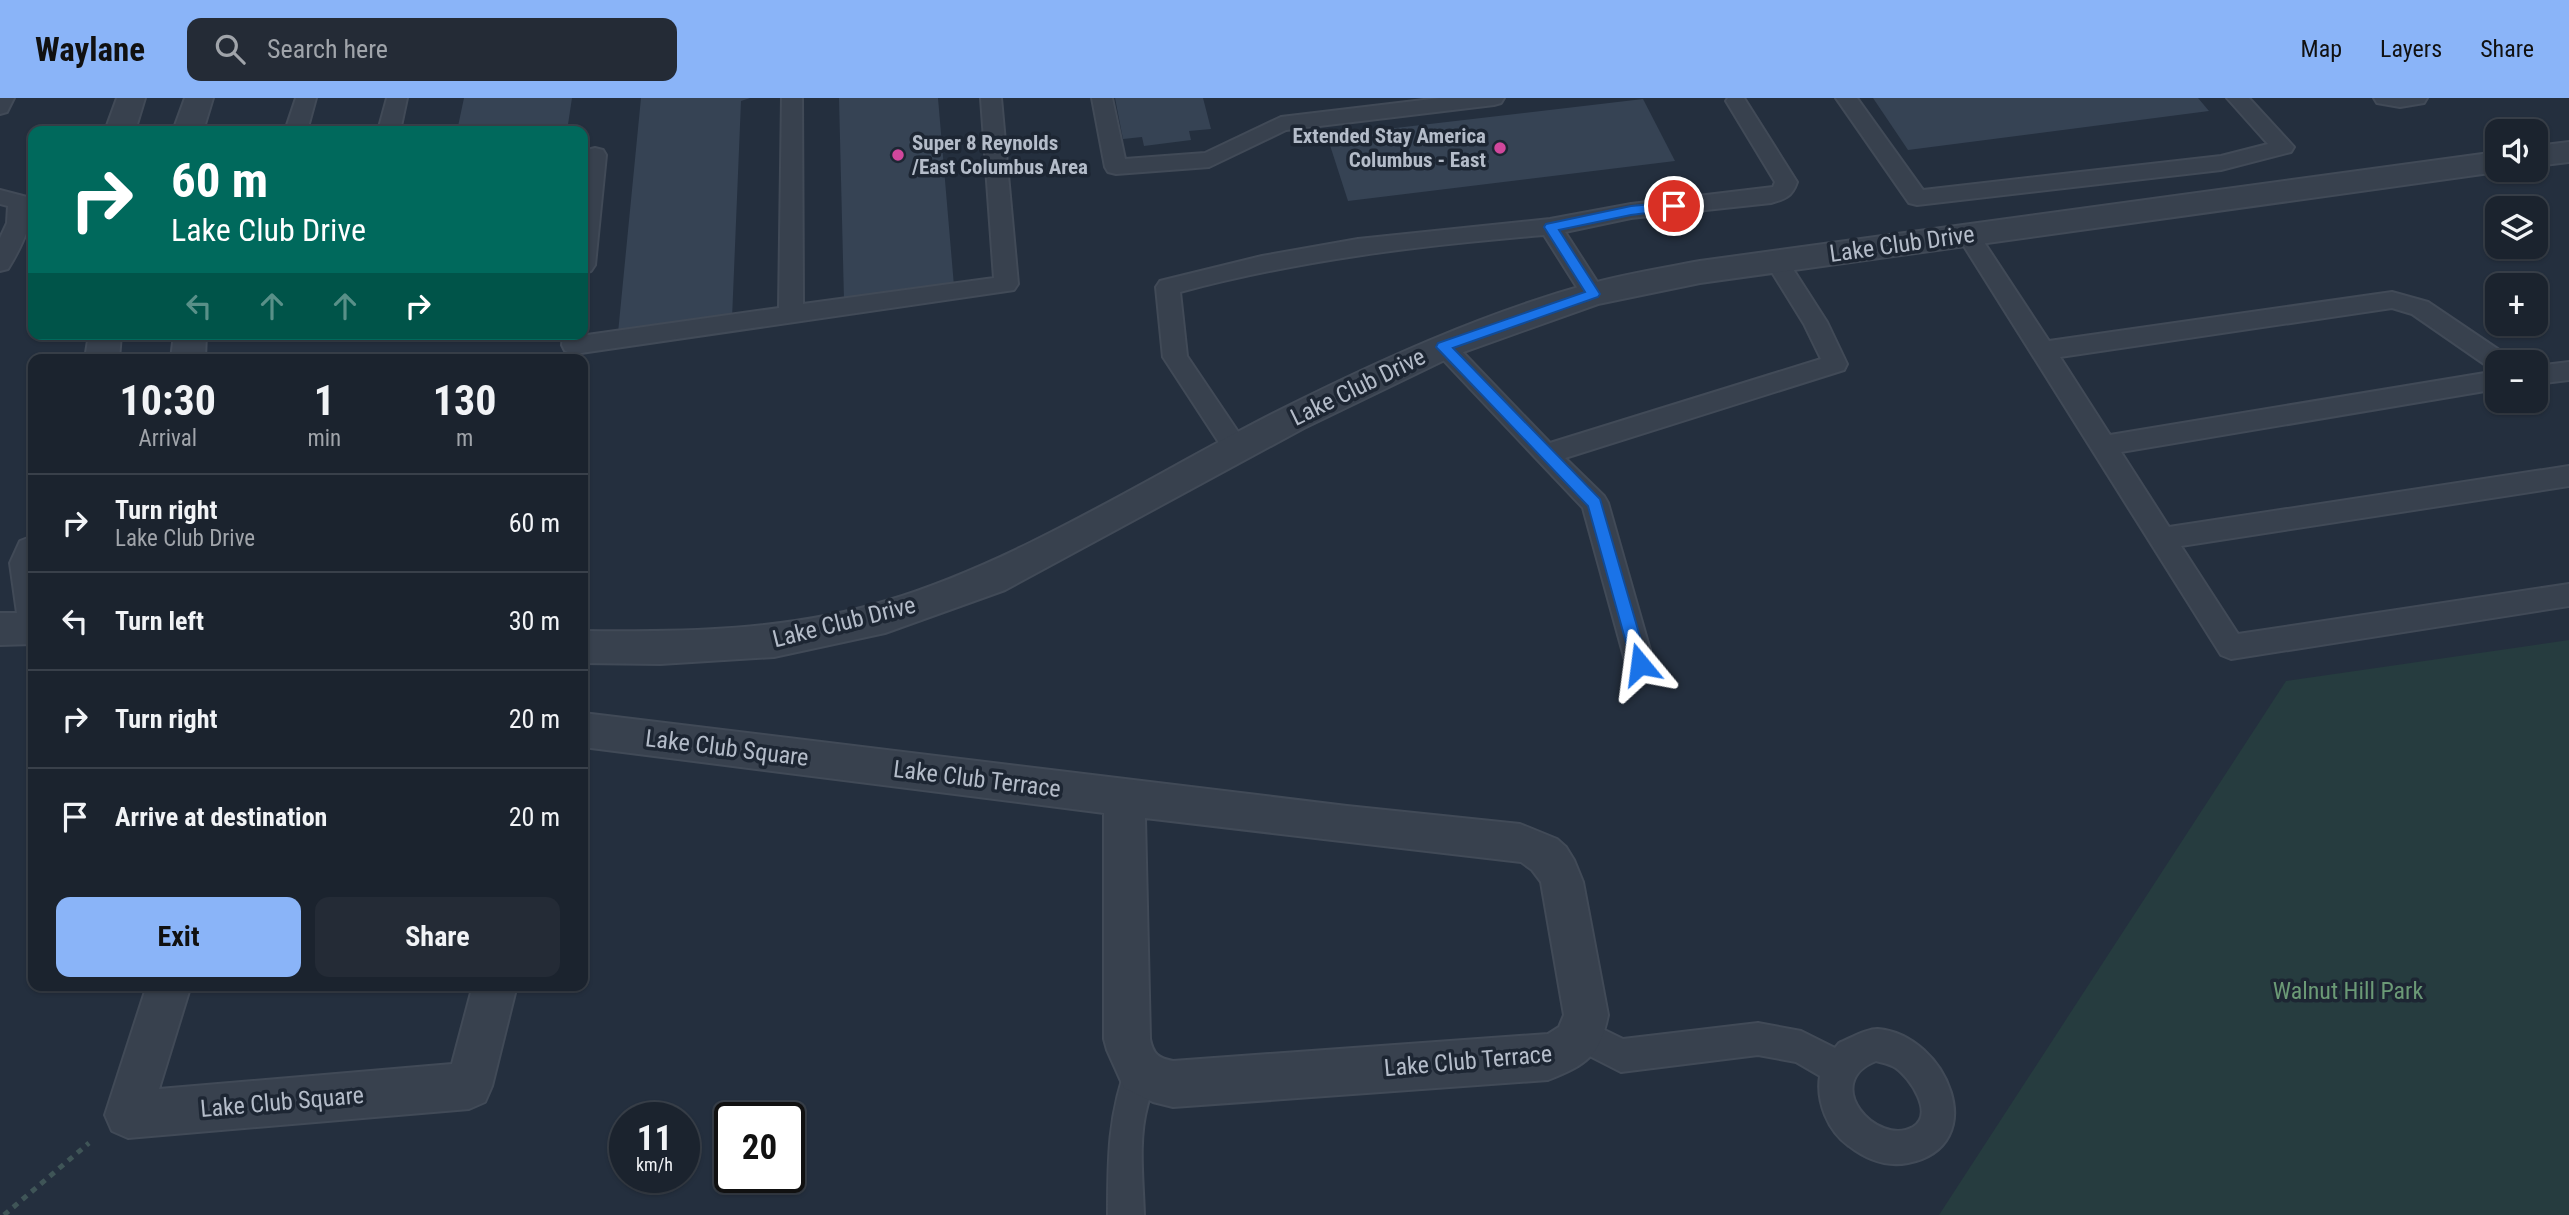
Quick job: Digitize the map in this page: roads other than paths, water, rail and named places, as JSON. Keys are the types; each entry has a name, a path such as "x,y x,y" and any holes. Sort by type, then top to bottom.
{"street":[{"path":"122,126 131,98"},
{"path":"190,126 199,98"},
{"path":"2548,155 2569,152"},
{"name":"Lake Club Drive","path":"588,647 660,648 775,641 885,617 992,579 1354,387 1443,347 1593,294 1700,272 2485,164"},
{"path":"0,629 28,628"},
{"name":"Lake Club Square","path":"588,731 829,761"},
{"name":"Lake Club Terrace","path":"829,761 1520,843 1540,850 1555,863 1562,882 1586,1015 1582,1035 1568,1050 1548,1057 1173,1084 1149,1079 1141,1072"},
{"path":"1124,797 1127,1039 1132,1063 1141,1072"},
{"name":"Lake Club Square","path":"167,991 154,1024 128,1115 469,1086 493,991"}],"lane":[{"path":"0,107 4,98"},
{"path":"298,126 306,98"},
{"path":"389,126 397,98"},
{"path":"791,314 792,98"},
{"path":"574,340 573,345 1006,284 991,98"},
{"path":"1102,98 1116,167 1209,160 1280,124 1493,98"},
{"path":"1846,98 1917,198 2221,163 2283,147 2237,98"},
{"path":"2384,98 2417,98"},
{"path":"1236,448 1175,357 1168,287 1234,268 1449,234 1550,227 1631,211 1772,196 1783,191 1786,182 1736,102"},
{"path":"588,219 595,155"},
{"path":"0,197 19,202 18,223 0,263"},
{"path":"1550,227 1593,294"},
{"path":"1968,235 2231,647 2569,595"},
{"path":"1545,454 1835,364 1815,322 1776,261"},
{"path":"2043,351 2392,300 2420,308 2485,352"},
{"path":"1443,347 1595,503 1640,664"},
{"path":"2548,374 2569,371"},
{"path":"2102,446 2485,382"},
{"path":"2162,539 2569,476"},
{"path":"1582,1035 1621,1056 1758,1039 1801,1047 1837,1068"},
{"path":"1126,1215 1125,1160 1129,1110 1141,1072"}],"place":[{"name":"Extended Stay America Columbus - East","path":"1500,148"},
{"name":"Super 8 Reynolds /East Columbus Area","path":"898,155"}],"park label":[{"name":"Walnut Hill Park","path":"2348,991"}]}
